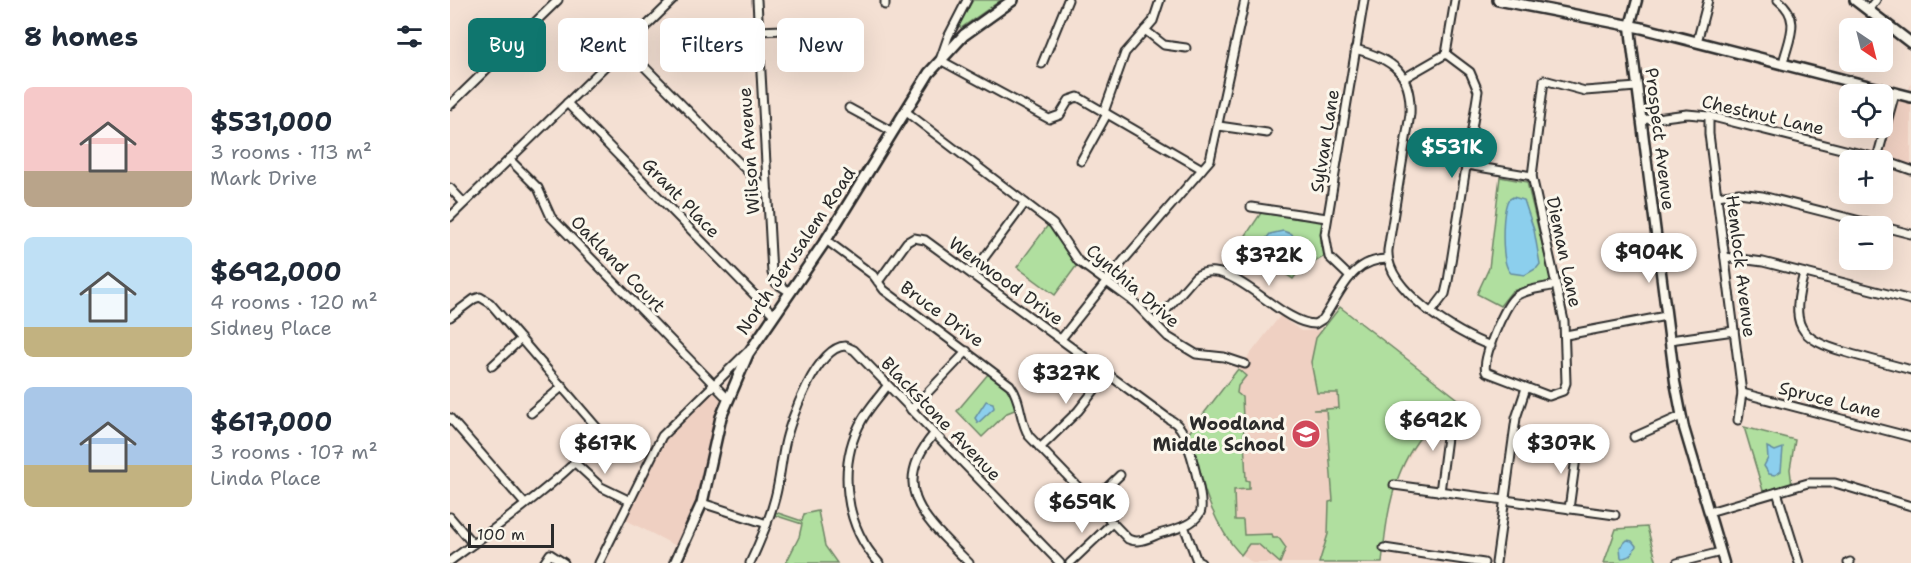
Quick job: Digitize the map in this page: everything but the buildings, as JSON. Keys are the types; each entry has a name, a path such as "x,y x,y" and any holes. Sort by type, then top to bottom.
{"main road":[{"name":"North Jerusalem Road","path":"675,563 702,503 727,398 753,346 826,240 905,111 940,60 964,35 1013,0"},
{"path":"1498,0 1630,26 1911,97"},
{"path":"1855,0 1911,43"}],"street":[{"path":"450,105 558,0"},
{"path":"648,24 673,0"},
{"name":"Wilson Avenue","path":"757,0 758,18"},
{"path":"967,0 948,37 940,60 1049,119 1060,115 1074,97 1202,169"},
{"path":"1042,63 1068,0"},
{"path":"1081,161 1106,113 1125,53 1153,21 1160,0"},
{"path":"1061,339 1106,281 1212,156 1245,0"},
{"name":"Sylvan Lane","path":"1350,277 1335,265 1327,252 1325,234 1364,0"},
{"path":"1446,54 1455,0"},
{"name":"Prospect Avenue","path":"1637,0 1630,26 1666,316 1681,416 1724,563"},
{"path":"1697,42 1708,0"},
{"path":"1778,0 1790,10 1793,22 1783,63"},
{"path":"1868,10 1876,0"},
{"path":"1145,30 1164,45 1186,48"},
{"path":"1355,48 1384,59 1406,77 1410,114 1388,259 1389,269 1400,286 1461,334 1491,346"},
{"path":"1406,77 1446,54"},
{"path":"1432,311 1445,294 1448,281 1478,86 1470,72 1446,54"},
{"path":"648,70 768,192"},
{"path":"450,217 599,72"},
{"name":"Wilson Avenue","path":"760,72 772,273 776,283 790,292"},
{"name":"Dieman Lane","path":"1526,388 1549,396 1557,395 1565,388 1566,335 1532,176 1544,80 1585,91 1637,87"},
{"path":"1879,150 1894,93"},
{"name":"Grant Place","path":"567,103 774,315"},
{"path":"849,108 893,132"},
{"name":"Cynthia Drive","path":"905,111 1059,230 1078,261 1134,302 1168,337 1189,351 1233,359 1245,364"},
{"name":"Chestnut Lane","path":"1641,120 1687,114 1709,116 1845,150"},
{"name":"Hemlock Avenue","path":"1709,116 1708,134 1743,393 1738,420"},
{"path":"1219,126 1260,134 1267,133"},
{"name":"Oakland Court","path":"510,159 538,188 551,217 727,398"},
{"name":"Chestnut Lane","path":"1893,164 1911,170"},
{"path":"1467,165 1532,176"},
{"path":"450,188 464,203"},
{"path":"1717,196 1739,193 1762,196 1911,234"},
{"path":"972,274 1025,203"},
{"path":"1251,207 1327,218"},
{"name":"Wenwood Drive","path":"878,282 907,243 914,238 925,240 1169,419 1183,433 1203,506 1198,517 1184,526"},
{"name":"Bruce Drive","path":"826,240 878,282 884,290 1010,385 1018,399 1026,431 1112,523 1134,542 1184,526"},
{"path":"1725,257 1763,262 1911,300"},
{"path":"1155,323 1195,277 1206,270 1219,271 1296,320 1315,324 1323,319 1350,277 1366,261 1388,259"},
{"path":"1804,273 1797,310 1801,326 1810,339 1825,347 1911,370"},
{"path":"1496,563 1516,418 1526,388 1486,372 1484,365 1505,309 1514,297 1556,285"},
{"path":"450,317 474,298 480,297 490,303 599,430 598,436 574,462 525,504 450,561"},
{"path":"1566,335 1666,316"},
{"path":"1670,340 1734,331"},
{"path":"492,366 521,339"},
{"path":"599,563 628,500 662,436 753,346"},
{"name":"Blackstone Avenue","path":"767,524 790,425 801,398 821,363 838,346 850,347 1060,563"},
{"path":"911,410 967,351"},
{"path":"1040,448 1078,411 1107,374"},
{"path":"531,413 563,386"},
{"path":"879,563 856,528 848,496 847,473 857,431 868,411 888,386"},
{"name":"Spruce Lane","path":"1743,393 1911,436"},
{"path":"1440,492 1450,414"},
{"path":"1634,437 1681,416"},
{"path":"450,418 525,504"},
{"path":"934,434 918,454 912,487 917,503 930,523 969,563"},
{"path":"1569,509 1578,443"},
{"path":"574,462 601,487 628,500"},
{"path":"1092,502 1120,476"},
{"path":"1709,512 1808,483 1825,482 1911,506"},
{"path":"1394,485 1615,515"},
{"path":"1777,492 1799,563"},
{"path":"702,503 767,524 750,563"},
{"path":"450,517 473,543"},
{"path":"1070,563 1112,523"},
{"path":"1184,526 1196,562"},
{"path":"1383,548 1484,563"},
{"path":"1677,563 1721,552"},
{"path":"544,563 550,554 564,563"}],"shaded area":[{"path":"1911,83 1911,170 1893,164 1893,150 1879,150 1883,138 1893,138 1895,93 1907,96"},
{"name":"Woodland Middle School","path":"1340,307 1462,402 1422,435 1397,479 1384,528 1382,563 1252,563 1230,543 1206,498 1188,434 1280,316 1301,331 1321,330"},
{"path":"715,388 725,398 707,477 680,548 622,518 663,437"}],"green space":[{"path":"973,0 1001,0 961,28 959,25"},
{"path":"1500,177 1527,182 1551,281 1512,291 1500,306 1477,294 1489,268"},
{"path":"1261,213 1323,222 1321,244 1325,256 1299,271 1293,279 1240,244"},
{"path":"1048,225 1077,265 1055,295 1017,267"},
{"path":"1340,307 1462,402 1422,435 1404,464 1392,496 1382,563 1319,563 1328,534 1329,502 1333,501 1326,410 1313,410 1339,408 1338,393 1317,393 1311,362 1316,338"},
{"path":"1238,369 1246,376 1238,386 1237,393 1242,397 1246,480 1249,481 1249,489 1234,490 1235,520 1243,520 1244,535 1272,534 1273,538 1279,538 1286,548 1280,563 1258,544 1249,544 1241,555 1230,542 1207,498 1188,434"},
{"path":"989,373 1008,388 1017,409 1007,413 982,437 957,411"},
{"path":"1744,427 1795,440 1790,469 1792,486 1764,494"},
{"path":"818,511 825,546 837,563 786,563 799,537 802,524 774,515 775,512 802,521 804,514"},
{"path":"1647,527 1657,563 1604,563 1616,529"}],"water":[{"path":"1513,197 1524,200 1534,230 1540,264 1525,275 1511,273 1505,260 1504,216 1508,200"},
{"path":"1283,231 1292,234 1296,243 1292,251 1281,254 1266,245 1264,241 1270,234"},
{"path":"986,401 993,403 994,408 978,423 975,418"},
{"path":"1767,447 1775,451 1783,448 1781,471 1775,475 1769,474 1764,466 1768,458"},
{"path":"1627,540 1632,541 1636,546 1630,555 1621,558 1620,547"}],"place":[{"name":"Woodland Middle School","path":"1306,434"}]}
